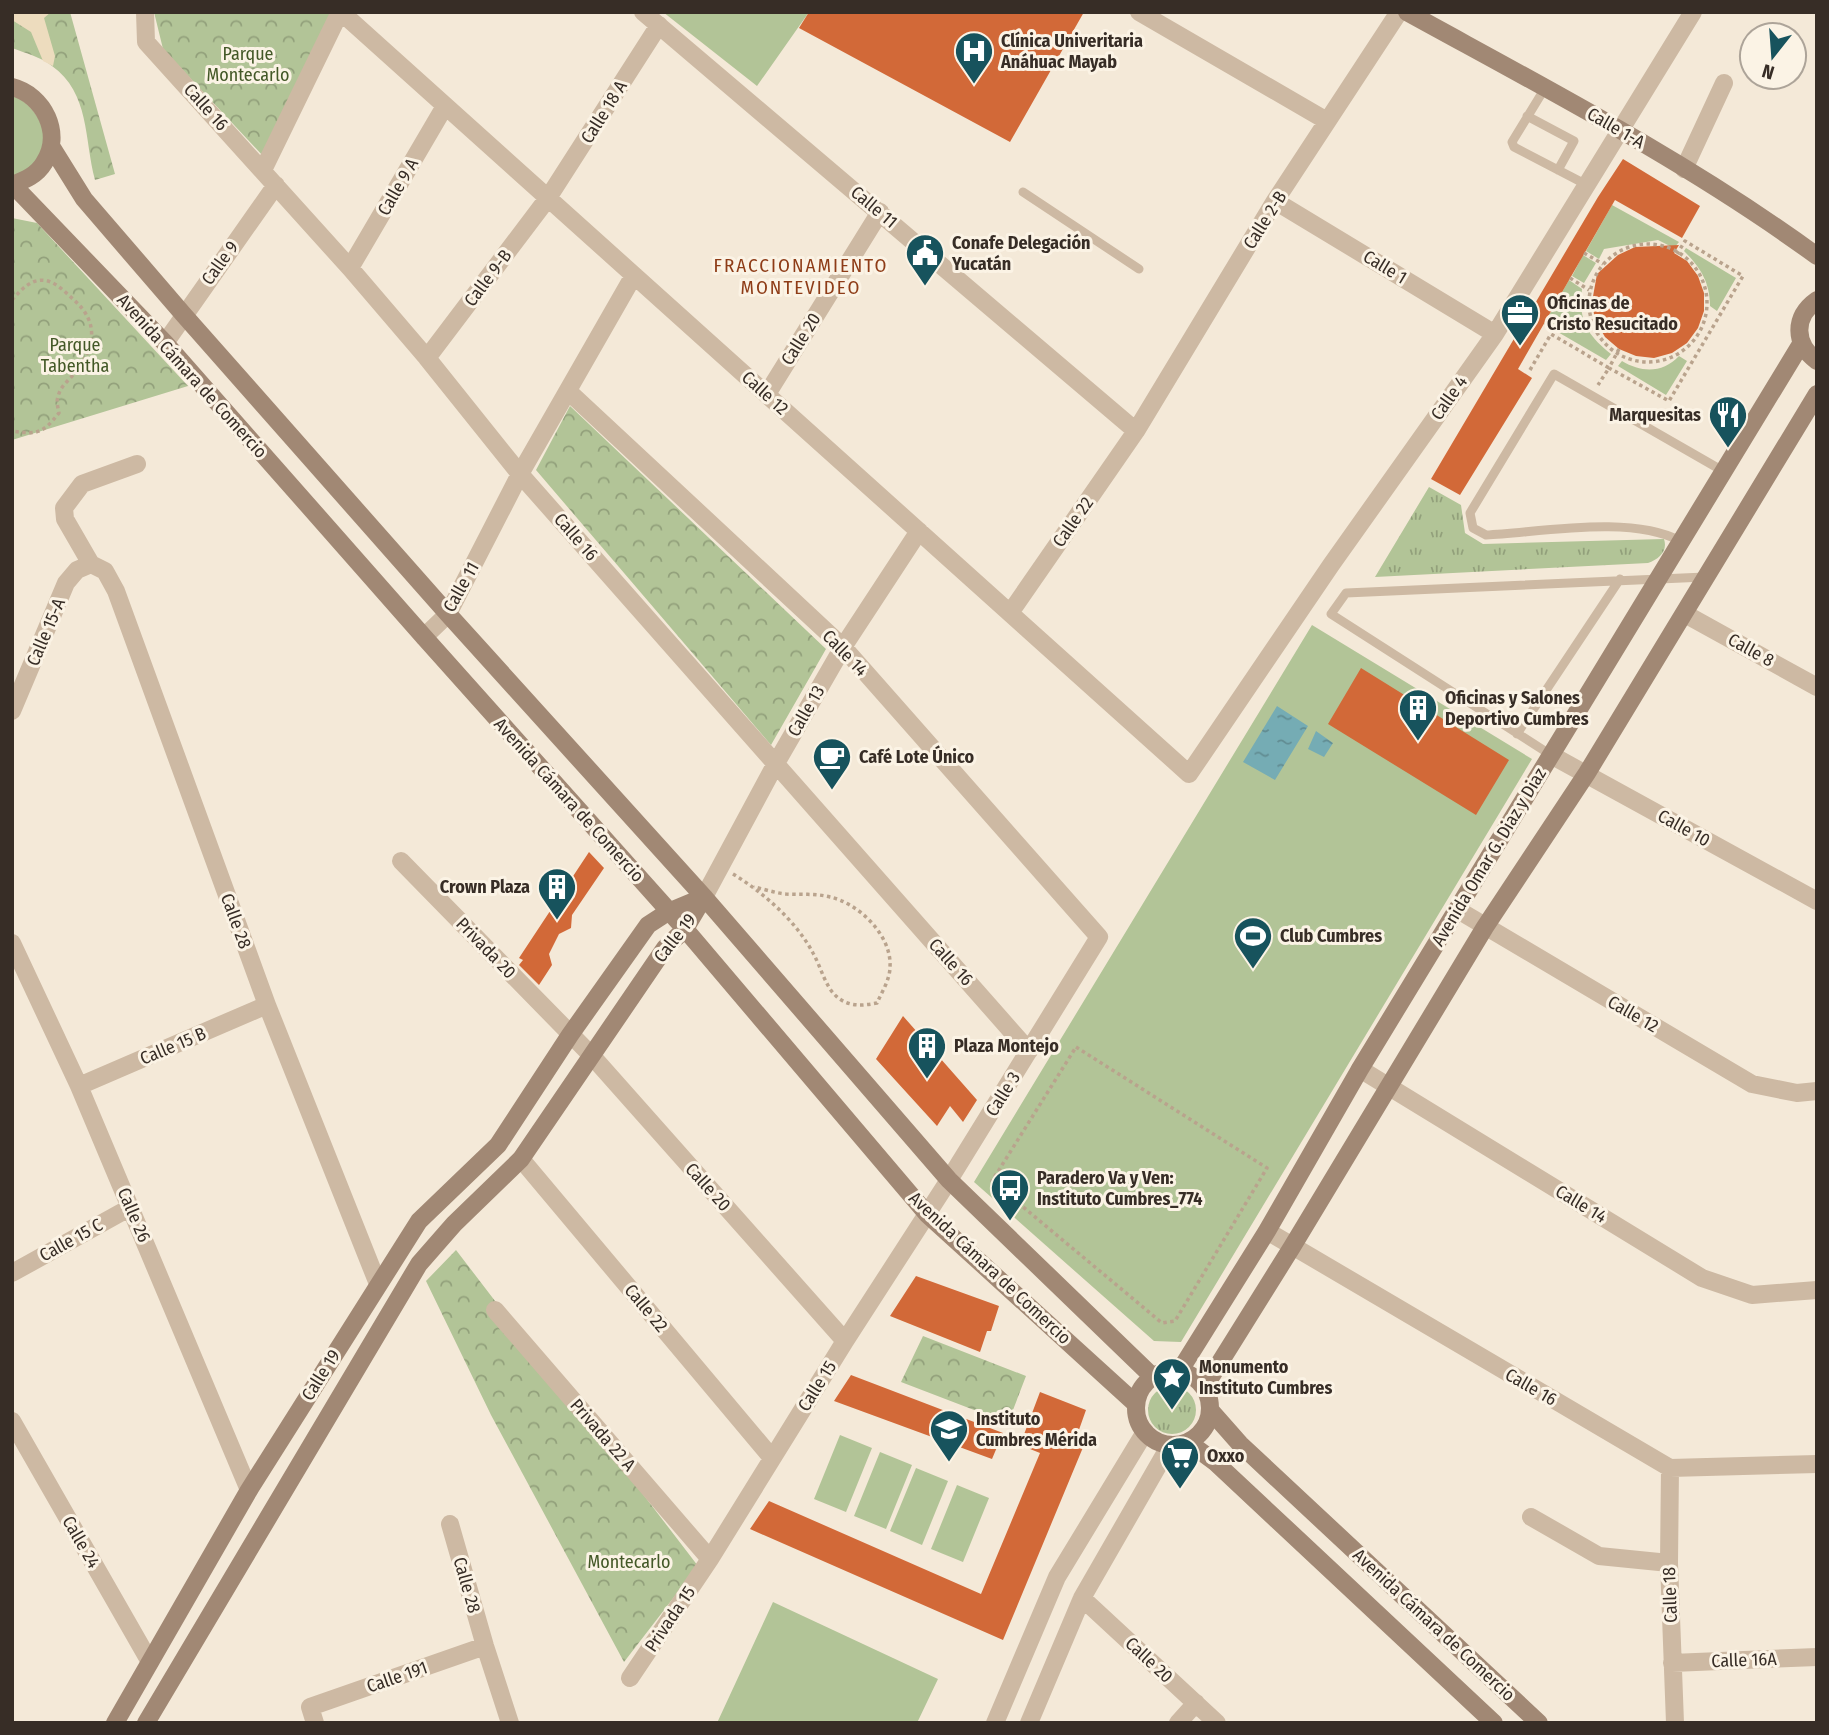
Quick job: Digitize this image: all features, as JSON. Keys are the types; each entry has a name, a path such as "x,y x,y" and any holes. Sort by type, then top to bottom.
{"street":[{"name":"Calle 16","path":"145,12 146,42 350,268 428,358 520,474 1030,1051"},
{"path":"263,170 341,12"},
{"name":"Calle 12","path":"341,12 1189,774"},
{"name":"Calle 11","path":"643,12 1136,431"},
{"path":"1139,12 1327,121"},
{"name":"Calle 2-B","path":"1136,431 1275,201 1399,12"},
{"name":"Calle 1-A","path":"1407,12 1622,130 1763,217 1817,256"},
{"name":"Calle 4","path":"1189,774 1331,565 1495,334 1693,12"},
{"name":"Calle 18 A","path":"548,198 659,25"},
{"path":"1684,169 1724,83"},
{"path":"13,87 30,95 42,106 50,122 51,146 44,163 31,177 13,185"},
{"name":"Calle 9 A","path":"350,268 445,106"},
{"name":"Avenida Cámara de Comercio","path":"51,146 84,199 183,314 448,614 704,897 949,1180 1153,1377"},
{"name":"Avenida Cámara de Comercio","path":"13,185 165,342 424,638 685,929 927,1214 1136,1404"},
{"name":"Calle 9","path":"165,342 276,185"},
{"name":"Calle 9-B","path":"428,358 548,198"},
{"name":"Calle 1","path":"1275,201 1495,334"},
{"name":"Calle 20","path":"767,394 880,212"},
{"name":"Calle 11","path":"424,638 448,614 520,474 634,275"},
{"path":"1817,300 1803,314 1799,324 1801,344 1817,361"},
{"name":"Avenida Omar G. Diaz y Diaz","path":"1179,1372 1267,1231 1360,1069 1801,344"},
{"name":"Calle 14","path":"568,391 843,647 1098,937"},
{"name":"Avenida Omar G. Diaz y Diaz","path":"1204,1388 1390,1087 1485,927 1587,774 1817,394"},
{"name":"Calle 22","path":"1010,612 1136,431"},
{"name":"Calle 28","path":"138,464 82,484 64,508 65,519 91,564 105,571 116,591 267,1005 378,1284"},
{"name":"Calle 13","path":"704,897 843,647 919,531"},
{"name":"Calle 15-A","path":"12,711 66,583 77,570 91,564"},
{"name":"Calle 8","path":"1685,614 1817,687"},
{"name":"Calle 10","path":"1550,755 1817,901"},
{"name":"Privada 20","path":"401,861 570,1035"},
{"name":"Calle 19","path":"115,1723 249,1490 419,1221 498,1145 570,1035 648,925 668,912 704,897"},
{"name":"Calle 19","path":"146,1723 419,1264 454,1224 521,1159 665,948 685,929 704,897"},
{"name":"Calle 12","path":"1458,910 1752,1084 1797,1093 1817,1091"},
{"name":"Calle 3","path":"927,1214 1098,937"},
{"name":"Calle 26","path":"12,943 79,1086 249,1490"},
{"name":"Calle 15 B","path":"79,1086 267,1005"},
{"name":"Calle 20","path":"570,1035 592,1056 845,1342"},
{"name":"Calle 14","path":"1360,1069 1702,1278 1752,1296 1817,1290"},
{"name":"Calle 22","path":"521,1159 772,1458"},
{"name":"Calle 15 C","path":"12,1273 131,1208"},
{"name":"Calle 15","path":"710,1559 927,1214"},
{"name":"Calle 16","path":"1267,1231 1670,1468"},
{"name":"Privada 22 A","path":"495,1310 710,1559"},
{"path":"1179,1372 1193,1377 1204,1388 1210,1410 1204,1429 1188,1442 1170,1445 1160,1443 1145,1432 1138,1419 1136,1404 1139,1393 1153,1377 1179,1372"},
{"name":"Avenida Cámara de Comercio","path":"1210,1410 1240,1444 1539,1723"},
{"name":"Calle 24","path":"12,1422 150,1662"},
{"path":"995,1723 1057,1577 1145,1432"},
{"name":"Avenida Cámara de Comercio","path":"1188,1442 1215,1462 1494,1723"},
{"path":"1029,1723 1082,1598 1170,1445"},
{"path":"1670,1468 1817,1464"},
{"name":"Calle 18","path":"1670,1468 1669,1563 1675,1723"},
{"path":"1531,1517 1599,1556 1669,1563"},
{"name":"Calle 28","path":"450,1524 485,1646"},
{"name":"Privada 15","path":"630,1678 710,1559"},
{"path":"192,1590 216,1604"},
{"name":"Calle 20","path":"1082,1598 1217,1723"},
{"path":"485,1646 510,1723"},
{"name":"Calle 191","path":"313,1715 485,1646"},
{"path":"1026,1649 1056,1660"},
{"name":"Calle 16A","path":"1672,1663 1817,1657"},
{"path":"1178,1723 1196,1703"}],"lane":[{"path":"1545,88 1511,142 1514,147 1587,185"},
{"path":"1527,116 1574,141 1558,170"},
{"path":"1023,192 1139,269"},
{"path":"1680,541 1664,532 1620,526 1486,535 1473,528 1470,513 1554,374 1723,471"},
{"path":"1550,755 1331,614 1346,593 1705,577"},
{"path":"1517,734 1620,579"}],"path":[{"path":"1530,370 1551,334 1669,401 1743,276 1685,241 1677,253"},
{"path":"1647,243 1677,253 1697,270 1707,296 1707,310 1688,347 1661,362 1638,362 1604,344 1595,332 1587,302 1589,290 1602,264 1618,252 1647,243"},
{"path":"1584,253 1602,264"},
{"path":"1570,278 1589,290"},
{"path":"12,300 30,283 41,279 53,282 82,307 91,322 92,346 74,374 64,383 57,399 58,413 45,430 32,434 12,431"},
{"path":"1696,335 1705,340"},
{"path":"1591,395 1617,352"},
{"path":"720,866 754,887 805,939 833,994 844,1002 861,1006 877,1003 885,988 891,966 885,942 868,918 844,901 830,897 784,894 754,887"},
{"path":"1076,1047 1267,1168 1175,1321 1162,1322 992,1181 1076,1047"}],"green space":[{"path":"12,12 70,12 115,174 95,180 84,118 73,89 48,63 12,48"},
{"name":"Parque Montecarlo","path":"154,12 333,12 263,156 163,49"},
{"path":"663,12 809,12 757,86"},
{"path":"12,95 32,109 39,119 44,141 37,162 27,172 12,180"},
{"path":"1612,205 1679,242 1674,248 1658,240 1604,249 1599,259 1586,251"},
{"name":"Parque Tabentha","path":"12,218 37,223 188,386 12,440"},
{"path":"1686,248 1736,278 1717,311 1710,306 1706,282 1684,251"},
{"path":"1583,255 1596,263 1584,283 1572,276"},
{"path":"1569,280 1582,289 1583,318 1590,333 1611,354 1606,360 1544,324"},
{"path":"1679,356 1687,361 1666,395 1618,366 1622,361 1637,368 1659,368"},
{"path":"570,406 826,649 771,745 536,470"},
{"path":"1429,487 1461,505 1465,533 1483,544 1664,539 1664,551 1648,563 1375,577"},
{"name":"Club Cumbres","path":"1312,625 1532,759 1181,1342 1154,1341 974,1182"},
{"name":"Montecarlo","path":"456,1250 698,1566 624,1662 491,1415 426,1281"},
{"path":"923,1336 1026,1376 1008,1423 901,1382"},
{"path":"1172,1386 1181,1387 1189,1393 1195,1401 1195,1419 1189,1427 1181,1433 1172,1434 1163,1433 1155,1427 1149,1419 1148,1410 1149,1401 1155,1393 1163,1387"},
{"path":"840,1435 872,1448 846,1512 814,1499"},
{"path":"880,1452 912,1465 886,1529 854,1516"},
{"path":"916,1468 948,1481 922,1545 890,1531"},
{"path":"957,1485 989,1498 963,1562 931,1549"},
{"path":"773,1602 938,1679 917,1723 717,1723"}],"shaded area":[{"path":"12,12 51,12 44,18 55,56 53,66 43,61 31,32 12,20"}],"water":[{"path":"1277,706 1308,726 1275,780 1243,762"},
{"path":"1316,731 1333,743 1324,757 1308,749"}],"building":[{"name":"Clínica Univeritaria Anáhuac Mayab","path":"809,12 1084,12 1010,142 799,28"},
{"name":"Oficinas de Cristo Resucitado","path":"1623,159 1700,206 1682,238 1615,200 1518,369 1532,378 1460,495 1431,479"},
{"path":"1679,245 1674,253 1687,261 1698,276 1704,293 1704,311 1698,328 1687,343 1672,353 1654,358 1636,356 1619,349 1605,337 1595,320 1592,302 1597,274 1618,255 1635,247"},
{"name":"Oficinas y Salones Deportivo Cumbres","path":"1361,668 1509,760 1476,815 1328,724"},
{"name":"Crown Plaza","path":"589,852 604,868 572,915 571,928 559,934 549,954 552,965 539,985 519,965 523,960 519,958"},
{"name":"Plaza Montejo","path":"903,1016 977,1100 963,1122 950,1106 937,1126 876,1059"},
{"path":"916,1276 999,1306 991,1331 987,1331 980,1352 890,1316"},
{"path":"851,1375 1003,1433 992,1459 834,1401"},
{"path":"1040,1392 1086,1410 1075,1441 1084,1445 1003,1640 750,1529 769,1501 981,1594 1040,1453 1020,1445"}],"place":[{"name":"Clínica Univeritaria Anáhuac Mayab","path":"974,85"},
{"name":"Conafe Delegación Yucatán","path":"925,287"},
{"name":"Oficinas de Cristo Resucitado","path":"1520,347"},
{"name":"Marquesitas","path":"1728,449"},
{"name":"Oficinas y Salones Deportivo Cumbres","path":"1418,742"},
{"name":"Café Lote Único","path":"832,791"},
{"name":"Crown Plaza","path":"557,921"},
{"name":"Club Cumbres","path":"1253,970"},
{"name":"Plaza Montejo","path":"927,1080"},
{"name":"Paradero Va y Ven: Instituto Cumbres_774","path":"1010,1222"},
{"name":"Monumento Instituto Cumbres","path":"1172,1411"},
{"name":"Instituto Cumbres Mérida","path":"949,1463"},
{"name":"Oxxo","path":"1180,1490"}],"district":[{"name":"FRACCIONAMIENTO MONTEVIDEO","path":"801,276"}]}
